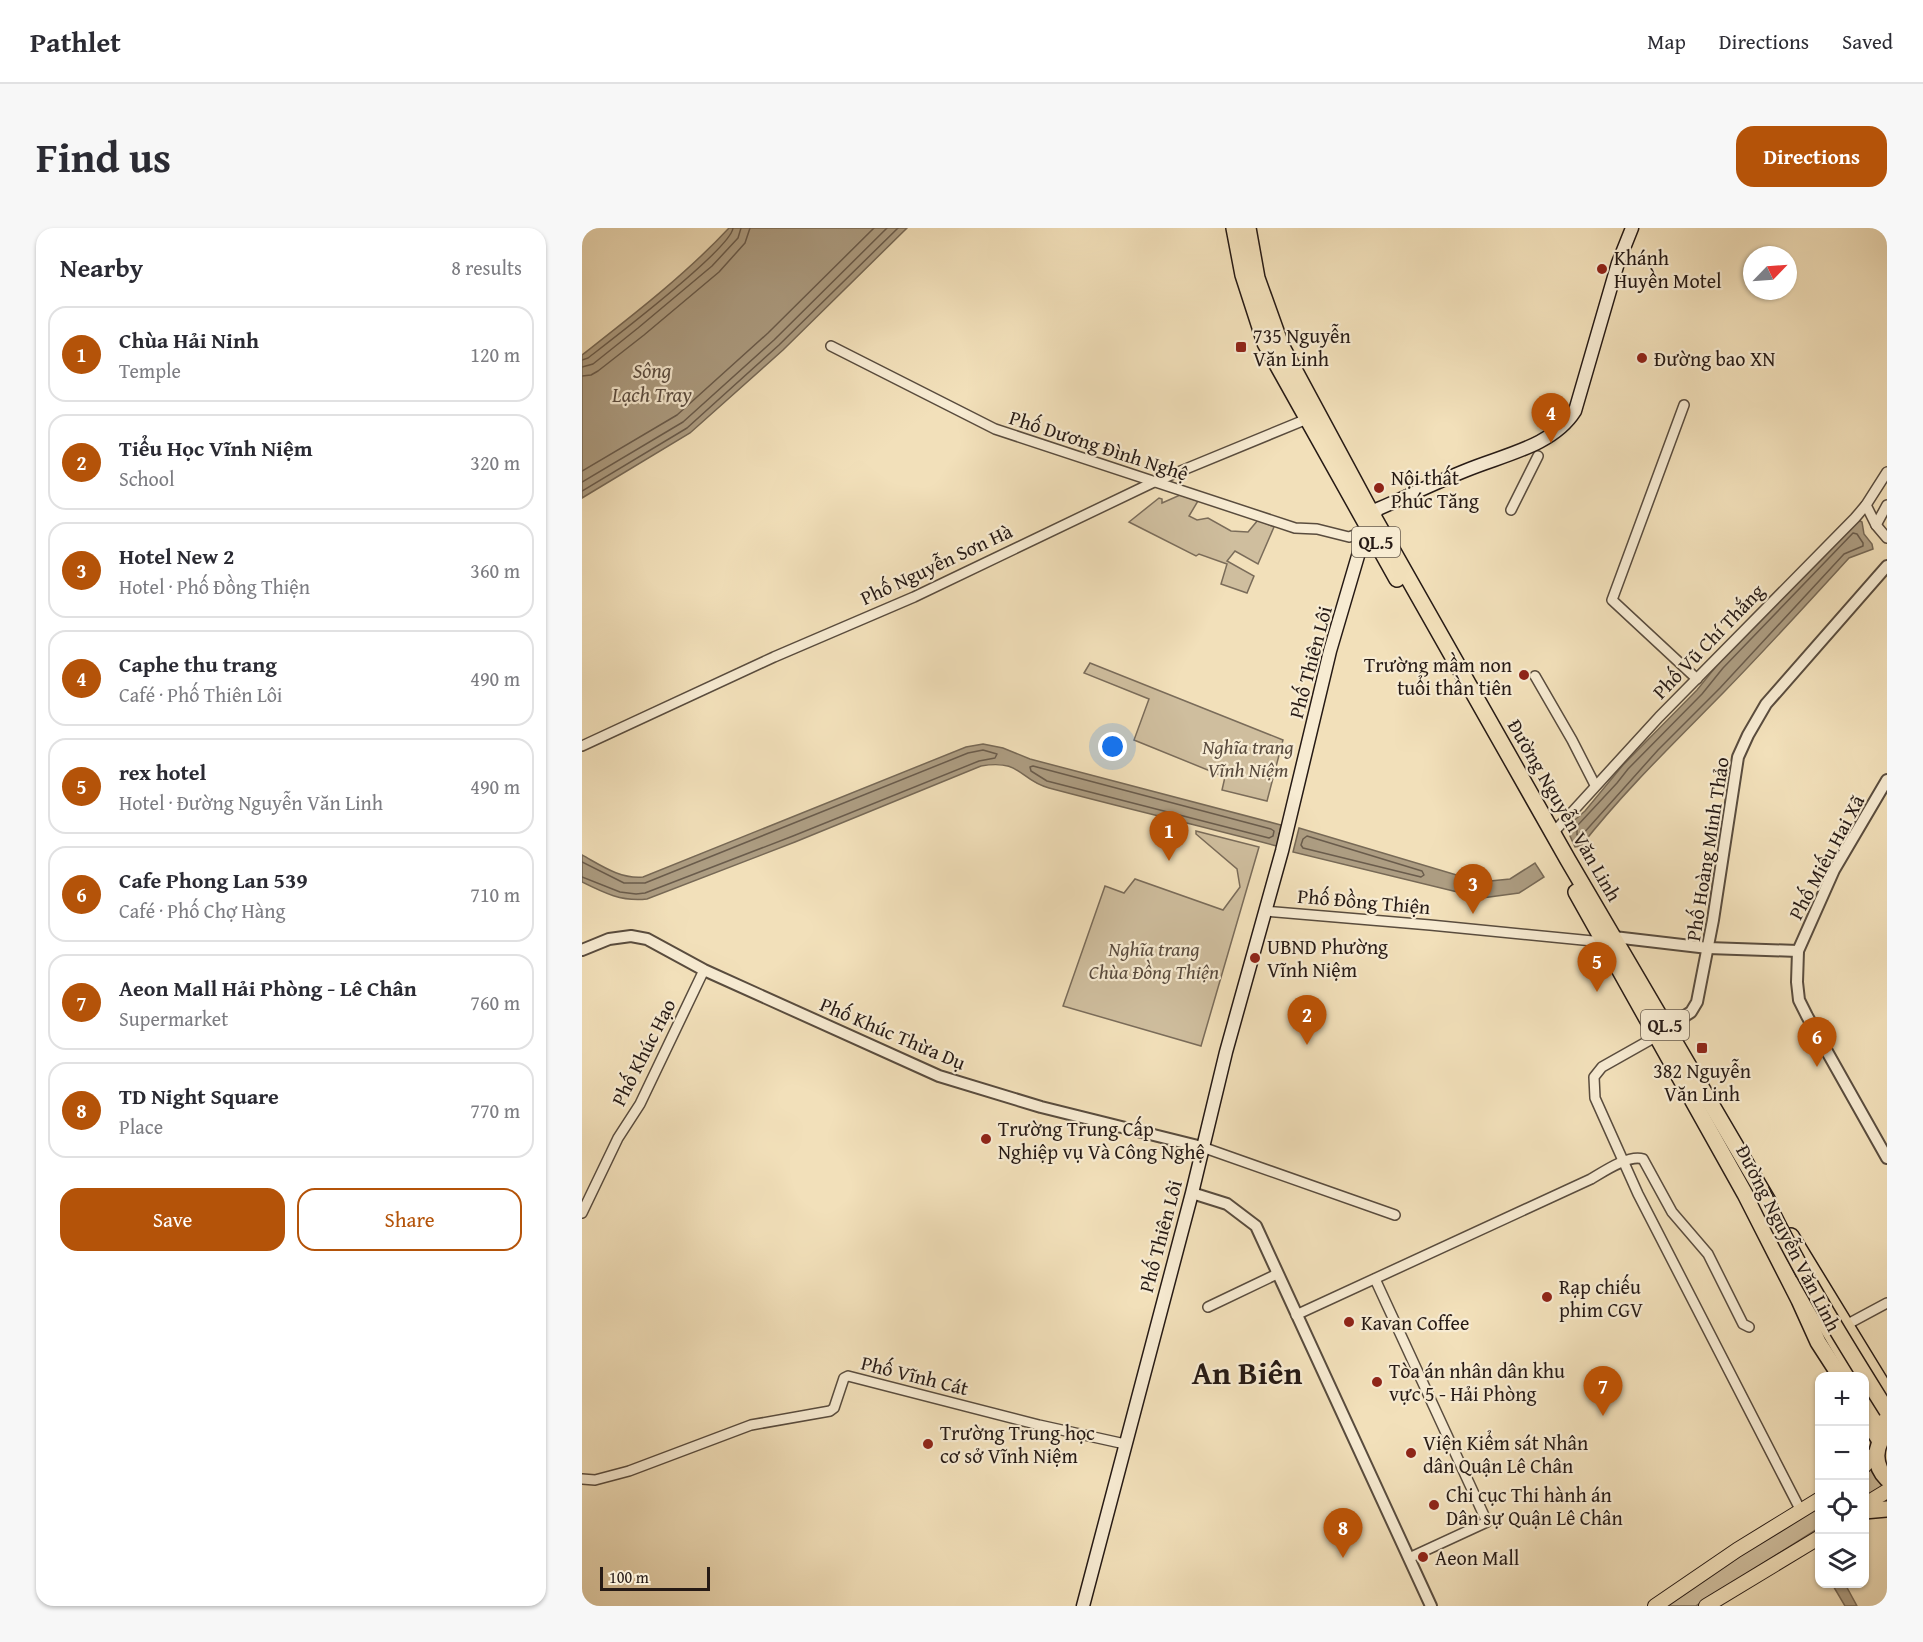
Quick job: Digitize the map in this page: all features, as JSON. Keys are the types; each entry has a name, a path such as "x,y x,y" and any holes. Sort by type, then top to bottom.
{"highway":[{"name":"Đường Nguyễn Văn Linh","path":"1234,228 1243,275 1265,343 1307,419 1371,523 1661,1032 1799,1300 1818,1342 1837,1372"},
{"name":"Đường Nguyễn Văn Linh","path":"1248,228 1257,278 1281,345 1371,523"},
{"name":"Đường Nguyễn Văn Linh","path":"1661,1032 1887,1393"},
{"name":"QL.5","path":"1761,1190 1781,1232 1887,1411"},
{"name":"QL.5","path":"1745,1194 1853,1372"},
{"path":"1869,1386 1872,1383 1872,1369"},
{"path":"1869,1404 1882,1439 1879,1468 1887,1479"},
{"path":"1869,1422 1882,1439"},
{"path":"1869,1511 1887,1509"}],"main road":[{"path":"1371,523 1378,509 1527,447 1560,429 1568,422 1575,411 1618,263 1632,228"},
{"name":"Phố Thiên Lôi","path":"1083,1606 1192,1194 1226,1052 1282,851 1330,651 1360,549 1371,523"},
{"path":"1869,1458 1882,1439"},
{"path":"1869,1502 1887,1491"},
{"path":"1655,1606 1737,1550 1815,1502"},
{"path":"1706,1606 1815,1540"}],"street":[{"name":"Phố Dương Đình Nghệ","path":"831,346 994,429 1154,482 1295,528 1349,537 1371,523"},
{"path":"1684,405 1612,600 1697,679"},
{"name":"Phố Nguyễn Sơn Hà","path":"582,746 774,657 914,597 1154,482 1307,419"},
{"path":"1511,510 1538,456"},
{"name":"Phố Vũ Chí Thắng","path":"1551,838 1595,785 1866,505 1887,472"},
{"path":"1866,505 1876,525 1887,538"},
{"path":"1876,525 1887,505"},
{"name":"Phố Hoàng Minh Thảo","path":"1661,1032 1696,1007 1708,948 1738,757 1748,735 1766,704 1887,567"},
{"path":"1534,676 1572,740 1595,785"},
{"name":"Phố Miếu Hai Xã","path":"1798,951 1834,870 1887,780"},
{"name":"Phố Đồng Thiện","path":"1265,911 1609,940"},
{"name":"Phố Khúc Thừa Dụ","path":"582,950 609,939 631,936 647,939 704,970 939,1076 1041,1107 1202,1147"},
{"path":"1609,940 1708,948 1798,951 1799,1000 1887,1158"},
{"name":"Phố Khúc Hạo","path":"582,1213 618,1138 640,1104 704,970"},
{"path":"1661,1032 1602,1067 1594,1077 1595,1098 1622,1161 1801,1511"},
{"path":"1202,1147 1395,1215"},
{"path":"1296,1315 1591,1179 1622,1161 1639,1157 1643,1160 1672,1212 1707,1254 1743,1324 1749,1327"},
{"path":"1192,1194 1227,1204 1256,1226 1431,1606"},
{"path":"1208,1307 1277,1274"},
{"path":"1375,1279 1487,1522 1409,1558"},
{"path":"1846,1326 1887,1303"},
{"name":"Phố Vĩnh Cát","path":"582,1479 595,1480 629,1471 751,1425 830,1411 834,1408 844,1378 848,1376 1039,1425 1125,1444"}],"green space":[{"path":"1180,495 1198,501 1189,516 1197,520 1208,518 1231,531 1248,532 1258,520 1274,527 1258,564 1235,551 1227,561 1254,576 1247,593 1221,584 1227,564 1199,554 1196,556 1129,522 1159,498 1162,499 1162,503"},
{"name":"Nghĩa trang Vĩnh Niệm","path":"1090,663 1283,740 1267,801 1222,790 1225,777 1134,740 1149,699 1084,673"},
{"name":"Nghĩa trang Chùa Đồng Thiện","path":"1196,831 1259,847 1201,1046 1063,1006 1105,886 1124,893 1135,879 1223,910 1240,887 1237,869 1196,834"},
{"path":"1871,1469 1882,1486 1869,1495 1869,1480"},
{"path":"1815,1507 1815,1531 1696,1606 1662,1606"}],"water":[{"name":"Sông Lạch Tray","path":"729,228 907,228 783,350 690,433 582,498 582,355 677,278"},
{"path":"1857,519 1862,522 1864,534 1873,549 1849,558 1756,659 1632,786 1581,846 1575,847 1570,836 1570,824 1585,811 1623,765 1697,690 1718,664"},
{"path":"983,744 1003,748 1030,759 1281,825 1277,846 1049,788 1013,768 994,765 981,766 647,899 621,898 582,882 582,855 619,874 643,877 966,747"},
{"path":"1299,828 1480,882 1510,879 1535,863 1544,877 1519,893 1482,898 1293,852"},
{"path":"1834,1588 1847,1588 1857,1606 1845,1606"}],"place":[{"name":"Khánh Huyền Motel","path":"1602,269"},
{"name":"735 Nguyễn Văn Linh","path":"1241,347"},
{"name":"Đường bao XN","path":"1642,358"},
{"name":"Caphe thu trang","path":"1551,443"},
{"name":"Nội thất Phúc Tăng","path":"1379,488"},
{"name":"Trường mầm non tuổi thần tiên","path":"1524,675"},
{"name":"Chùa Hải Ninh","path":"1169,861"},
{"name":"Hotel New 2","path":"1473,914"},
{"name":"UBND Phường Vĩnh Niệm","path":"1255,958"},
{"name":"rex hotel","path":"1597,992"},
{"name":"Tiểu Học Vĩnh Niệm","path":"1307,1045"},
{"name":"382 Nguyễn Văn Linh","path":"1702,1048"},
{"name":"Cafe Phong Lan 539","path":"1817,1067"},
{"name":"Trường Trung Cấp Nghiệp vụ Và Công Nghệ","path":"986,1139"},
{"name":"Rạp chiếu phim CGV","path":"1547,1297"},
{"name":"Kavan Coffee","path":"1349,1322"},
{"name":"Tòa án nhân dân khu vực 5 - Hải Phòng","path":"1377,1382"},
{"name":"Aeon Mall Hải Phòng - Lê Chân","path":"1603,1416"},
{"name":"Trường Trung học cơ sở Vĩnh Niệm","path":"928,1444"},
{"name":"Viện Kiểm sát Nhân dân Quận Lê Chân","path":"1411,1453"},
{"name":"Chi cục Thi hành án Dân sự Quận Lê Chân","path":"1434,1505"},
{"name":"Aeon Mall","path":"1423,1557"},
{"name":"TD Night Square","path":"1343,1558"}],"district":[{"name":"An Biên","path":"1247,1372"}]}
